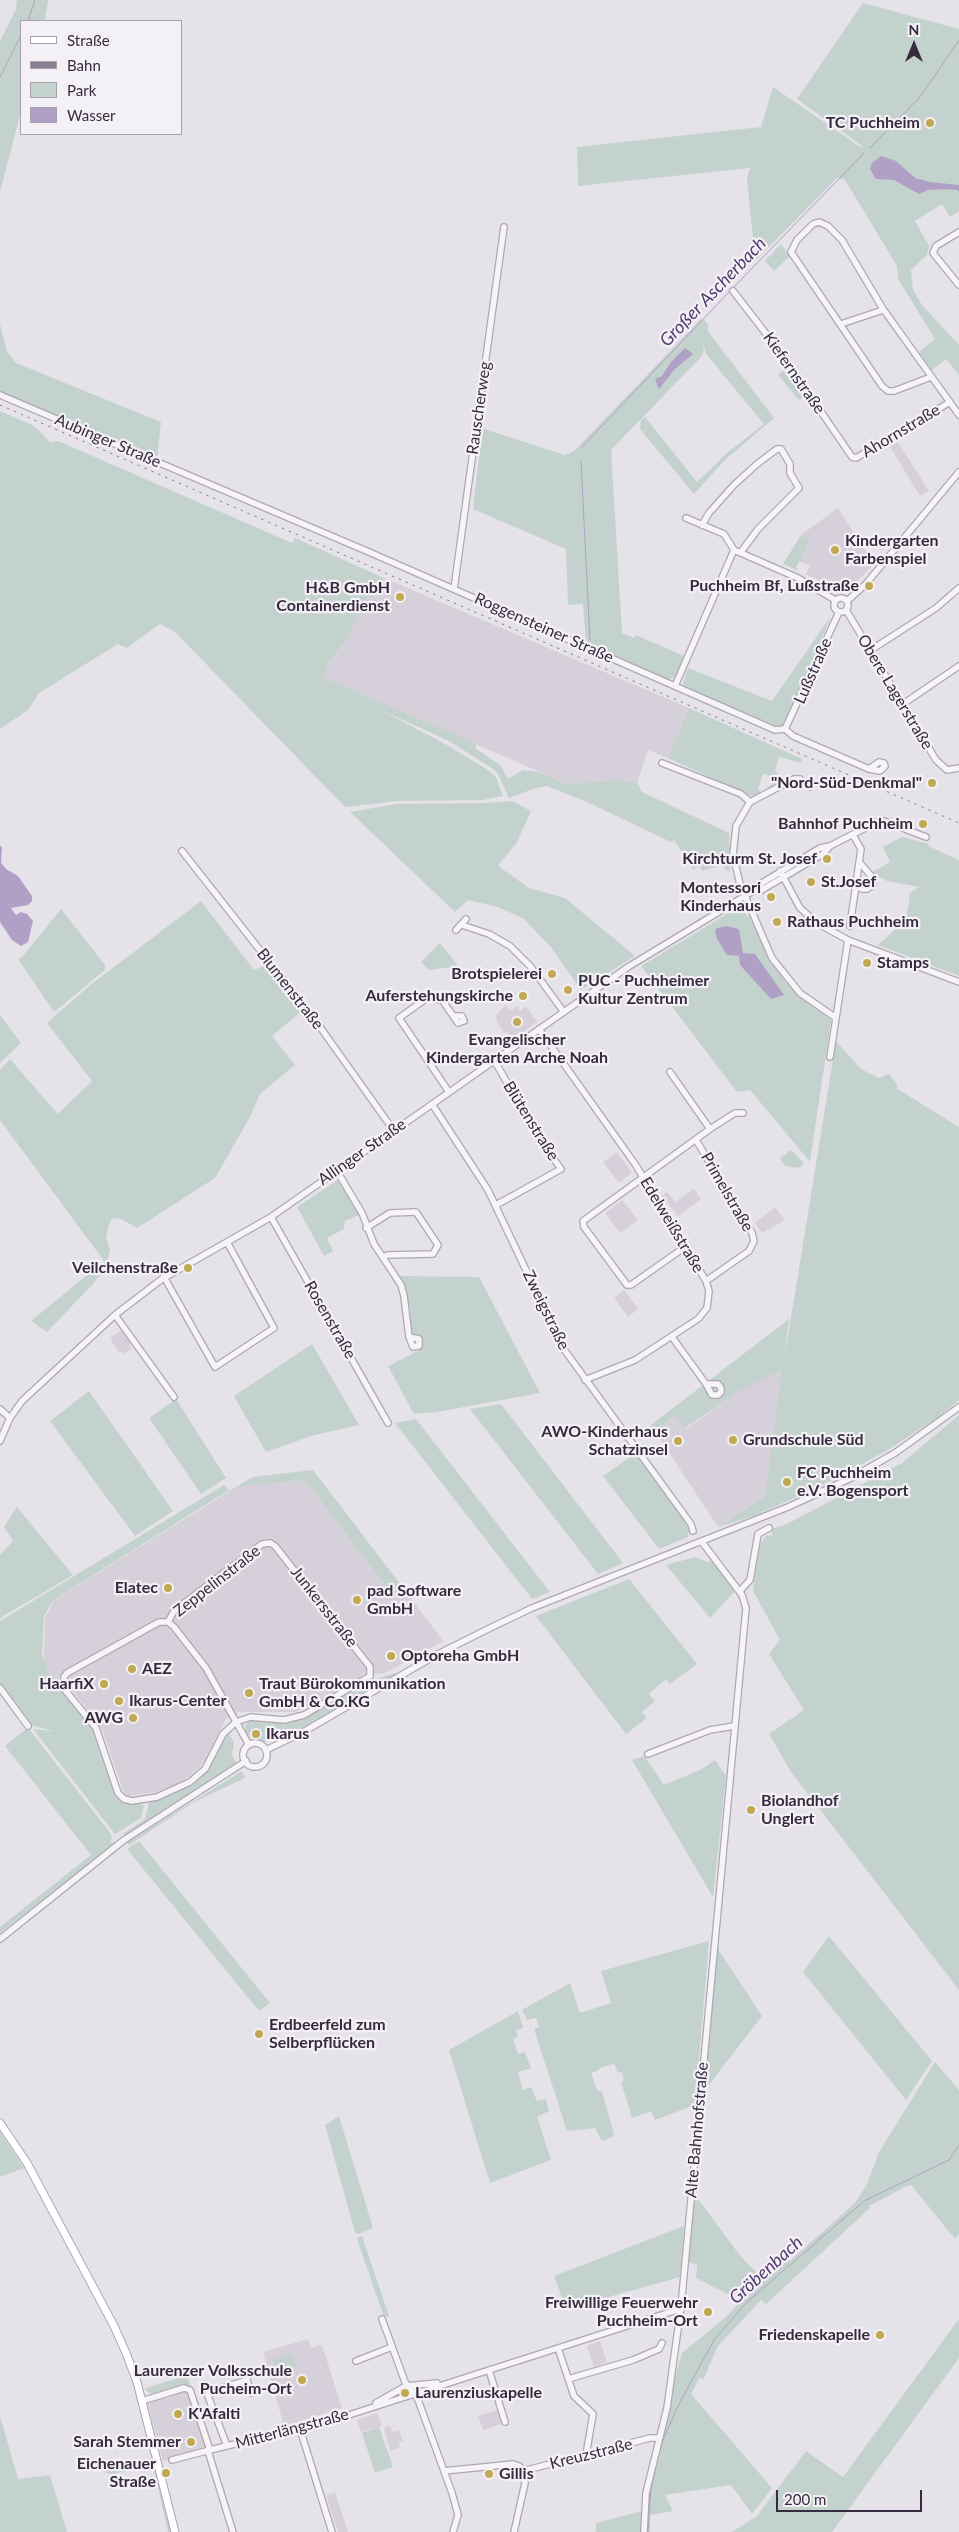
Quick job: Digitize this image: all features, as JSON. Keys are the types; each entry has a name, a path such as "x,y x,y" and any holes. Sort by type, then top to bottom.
{"main road":[{"path":"0,2123 27,2163 114,2326 137,2382 175,2532"}],"street":[{"path":"931,377 924,382 888,392 792,252 796,240 813,224 819,222 828,226 845,244 883,310 959,415"},
{"name":"Rauscherweg","path":"454,589 504,227"},
{"path":"959,232 936,246 933,251 934,256 959,285"},
{"name":"Kiefernstraße","path":"733,291 781,353 852,457"},
{"path":"841,324 883,310"},
{"name":"Aubinger Straße","path":"0,395 216,488"},
{"name":"Ahornstraße","path":"852,457 856,458 950,402"},
{"path":"702,525 709,513 734,485 757,464 777,449 781,449 790,464 790,473 800,488 764,522 741,552"},
{"path":"835,600 834,607 839,612 846,610 847,601 865,585 959,472"},
{"name":"Roggensteiner Straße","path":"216,488 454,589 775,730 785,729 793,736 869,769"},
{"path":"686,518 724,534 734,550 798,578 835,600 842,598 847,601"},
{"path":"675,686 734,550"},
{"path":"871,650 936,608 959,588"},
{"name":"Obere Lagerstraße","path":"846,610 936,760 947,770 959,768"},
{"name":"Lußstraße","path":"785,729 839,612"},
{"path":"903,704 959,666"},
{"path":"662,763 741,794 750,802"},
{"path":"810,786 800,779 794,779 750,802 736,826 733,850 735,869 772,958 786,978 800,993 836,1018"},
{"name":"Allinger Straße","path":"0,1441 10,1418 34,1388 115,1315 164,1277 271,1217 640,959 745,896 760,891 820,848 830,846 874,824 884,821 926,837"},
{"path":"850,926 862,849 853,835"},
{"name":"Blumenstraße","path":"182,851 334,1045 394,1131"},
{"path":"856,886 867,889 873,885 873,878 860,863"},
{"path":"782,874 800,908 807,916 848,940 959,982"},
{"path":"456,930 466,919"},
{"path":"462,925 489,934 510,946 531,966 563,1012"},
{"path":"830,1056 848,940"},
{"path":"450,1092 399,1018 427,998 442,1000 455,1016"},
{"name":"Edelweißstraße","path":"539,1029 643,1176 706,1281 709,1297 706,1311 672,1337 634,1360 585,1380"},
{"name":"Blütenstraße","path":"494,1060 541,1142 561,1169 496,1205"},
{"path":"670,1072 710,1130"},
{"name":"Zweigstraße","path":"432,1104 467,1154 496,1205 559,1341 585,1380 691,1524 693,1531"},
{"path":"685,1247 631,1285 627,1285 584,1227 586,1218 735,1113 743,1113"},
{"name":"Primelstraße","path":"696,1140 752,1233 754,1241 749,1251 706,1281"},
{"path":"337,1171 362,1214 366,1228 403,1290 409,1337"},
{"path":"366,1228 390,1213 416,1212 438,1245 433,1254 387,1255 383,1258"},
{"name":"Rosenstraße","path":"271,1217 388,1423"},
{"path":"164,1277 215,1367 274,1328 227,1242"},
{"path":"115,1315 174,1397"},
{"path":"672,1337 706,1384"},
{"path":"266,1750 303,1732 431,1658 532,1608 788,1507 850,1478 895,1453 959,1407"},
{"path":"0,1409 10,1418"},
{"path":"702,1542 740,1591 750,1580 758,1534 769,1528"},
{"name":"Zeppelinstraße","path":"168,1622 174,1611 262,1544 268,1543"},
{"name":"Junkersstraße","path":"236,1722 251,1717 284,1720 304,1715 369,1678 370,1670 365,1661 275,1546 268,1543"},
{"name":"Alte Bahnhofstraße","path":"644,2532 646,2493 658,2438 667,2408 680,2309 746,1608 740,1591"},
{"path":"236,1722 223,1734 205,1769 186,1785 164,1795 132,1801 124,1800 118,1793 96,1728 65,1690 63,1680 67,1673 159,1622 168,1622 174,1626 206,1668 249,1745"},
{"path":"0,1688 28,1726"},
{"path":"648,1754 710,1730 734,1726"},
{"path":"259,1744 266,1750 266,1761 259,1766 252,1766 246,1761 244,1752 249,1745 259,1744"},
{"path":"0,1938 124,1840 246,1761"},
{"path":"406,2386 447,2382 680,2309"},
{"path":"382,2319 406,2386 417,2397 444,2472 458,2515 453,2532"},
{"path":"568,2379 633,2360 659,2350 662,2343"},
{"path":"356,2362 392,2347"},
{"path":"558,2348 574,2396 593,2414 586,2455"},
{"path":"489,2370 505,2422"},
{"path":"227,2446 208,2396 209,2392 247,2380 251,2393"},
{"name":"Mitterlängstraße","path":"397,2395 413,2394 447,2382"},
{"name":"Mitterlängstraße","path":"172,2460 300,2430 372,2407 397,2395 406,2386"},
{"path":"142,2400 184,2388 190,2390 233,2532"},
{"path":"300,2430 332,2532"},
{"name":"Kreuzstraße","path":"523,2471 658,2438"},
{"path":"444,2472 513,2464 519,2466 523,2471 524,2487 514,2532"}],"shaded area":[{"path":"898,442 929,491 920,496 890,447"},
{"name":"Kindergarten Farbenspiel","path":"838,508 874,564 845,593 806,574 810,566 799,561 810,540 801,535"},
{"path":"384,578 689,708 668,758 648,750 637,783 616,780 567,784 323,677 330,660 346,641 367,597 373,597"},
{"name":"Evangelischer Kindergarten Arche Noah","path":"506,1005 510,1011 517,1006 520,1011 526,1006 537,1022 514,1039 507,1032 504,1033 497,1022 496,1015"},
{"path":"617,1152 632,1173 619,1183 603,1162"},
{"path":"694,1189 701,1199 678,1216 662,1196 667,1192 675,1202"},
{"path":"622,1200 638,1220 620,1233 605,1213"},
{"path":"775,1207 785,1220 762,1233 755,1223"},
{"path":"624,1290 638,1309 628,1317 614,1298"},
{"path":"122,1330 132,1343 129,1346 131,1349 124,1354 122,1351 119,1353 110,1338"},
{"name":"Grundschule Süd","path":"783,1369 765,1496 718,1527 655,1431 674,1416 686,1429 736,1393"},
{"path":"305,1480 394,1597 404,1589 443,1641 383,1674 363,1673 360,1677 308,1707 295,1712 239,1712 226,1719 205,1760 199,1768 181,1782 157,1792 127,1796 123,1791 102,1729 66,1682 57,1675 51,1679 44,1662 45,1619 53,1601 236,1487"},
{"name":"Laurenzer Volksschule Pucheim-Ort","path":"308,2339 311,2348 322,2345 342,2408 284,2426 263,2352"},
{"path":"600,2341 607,2362 594,2367 587,2346"},
{"path":"183,2390 188,2392 208,2449 163,2461 147,2402"},
{"path":"497,2410 501,2424 483,2430 478,2416"},
{"path":"377,2413 382,2426 361,2432 357,2420"},
{"path":"390,2426 392,2432 399,2430 403,2441 399,2442 400,2447 390,2451 384,2428"},
{"path":"335,2492 348,2532 338,2532 326,2495"}],"green space":[{"path":"17,0 48,0 45,20 20,20 20,115 0,192 0,41 16,9"},
{"path":"863,3 959,29 959,211 950,217 942,204 915,221 929,246 927,255 911,270 913,290 922,305 959,345 959,375 946,359 932,370 919,352 935,339 898,279 897,266 845,180 837,178 755,261 747,178 750,168 578,186 577,147 761,127 773,87 862,148 861,145 797,99"},
{"path":"781,244 790,256 774,271 765,261"},
{"path":"701,319 709,326 707,330 774,418 724,461 694,494 640,429 641,420 645,417 697,482 727,453 764,424 706,354 701,335 704,349 702,356 611,450 622,633 634,638 636,635 684,656 676,676 668,680 586,644 583,604 568,605 566,549 473,509 482,433 477,431 478,427 565,455 574,451"},
{"path":"0,324 7,352 16,363 161,422 157,459 0,392"},
{"path":"787,367 807,395 799,400 778,375"},
{"path":"0,411 34,426 50,442 58,441 292,543 295,538 384,578 373,598 367,597 346,641 330,660 323,677 477,744 475,748 501,766 508,779 523,770 539,772 567,784 616,780 637,783 642,792 729,833 730,872 724,868 719,852 719,866 702,871 699,866 693,870 674,840 671,842 587,802 547,786 509,798 497,772 490,767 449,741 381,710 447,745 488,770 496,777 503,796 483,800 397,801 345,807 175,632 160,624 127,648 118,644 39,693 28,710 0,729"},
{"path":"801,535 810,540 796,568 799,571 783,564"},
{"path":"831,616 786,723 782,726 774,725 685,687 683,684 688,668 772,701"},
{"path":"689,708 802,759 801,763 779,757 775,770 782,781 768,789 774,777 763,774 758,789 761,793 751,796 668,758"},
{"path":"512,801 531,811 517,842 498,866 529,888 565,898 635,956 581,990 550,946 524,919 498,907 468,900 455,912 350,812 397,804"},
{"path":"902,837 929,844 928,846 959,860 959,976 878,945 900,925 905,928 910,893 919,887 887,881 871,873 890,862 883,847"},
{"path":"201,901 254,970 265,966 302,1011 272,1036 295,1065 260,1094 250,1117 215,1178 137,1228 119,1218 112,1219 108,1227 106,1239 110,1249 107,1264 93,1284 47,1332 31,1321 104,1261 0,1120 0,1070 10,1059 58,1114 92,1081 47,1023 89,986"},
{"path":"740,906 743,906 747,917 750,915 771,960 783,979 797,994 831,1020 810,1162 750,1090 737,1092 641,966"},
{"path":"61,909 105,965 105,970 54,1012 18,959 23,956"},
{"path":"440,943 458,966 429,970 421,962"},
{"path":"0,1015 21,1043 0,1063"},
{"path":"836,1041 861,1069 879,1078 889,1074 898,1086 896,1088 959,1127 959,1400 937,1418 888,1450 819,1487 754,1516 718,1527 765,1496 782,1370 736,1393 685,1428 674,1416 655,1431 651,1425 789,1319 785,1355"},
{"path":"791,1150 804,1163 799,1168 785,1166 780,1158"},
{"path":"338,1180 359,1215 345,1221 344,1229 327,1238 333,1251 324,1256 297,1207"},
{"path":"400,1276 479,1277 540,1393 437,1412 414,1414 388,1366 420,1350 422,1344 421,1337 413,1335 410,1308"},
{"path":"312,1344 359,1425 311,1436 266,1452 234,1396"},
{"path":"89,1391 173,1511 135,1536 50,1421"},
{"path":"176,1399 226,1478 201,1494 149,1418"},
{"path":"501,1404 623,1563 598,1574 470,1409"},
{"path":"959,1415 959,1990 791,1772 769,1734 804,1710 769,1654 780,1640 753,1591 759,1545 767,1535 772,1536 772,1529 787,1524 902,1463"},
{"path":"416,1419 550,1592 532,1599 395,1423"},
{"path":"639,1451 690,1525 688,1537 659,1549 603,1476"},
{"path":"313,1470 404,1589 394,1597 305,1480 236,1487 253,1477"},
{"path":"224,1485 229,1490 52,1601 44,1617 42,1655 51,1679 59,1675 58,1683 61,1689 95,1732 119,1799 124,1803 141,1804 144,1806 141,1818 115,1834 33,1729 54,1731 30,1725 0,1684 0,1621"},
{"path":"17,1507 73,1575 0,1618 0,1555 13,1541 4,1527"},
{"path":"695,1557 708,1562 713,1560 733,1586 734,1592 710,1618 666,1565"},
{"path":"629,1579 697,1664 670,1684 666,1679 649,1694 655,1701 642,1712 647,1718 626,1734 536,1616"},
{"path":"394,1673 397,1674 287,1736 266,1742 253,1739 246,1732 245,1725 251,1720 281,1722 298,1720 370,1681"},
{"path":"26,1729 29,1729 111,1834 110,1842 116,1843 0,1933 0,1927 91,1855 5,1746 0,1750"},
{"path":"228,1732 234,1743 232,1755 236,1762 227,1771 124,1837 124,1833 145,1819 149,1802 174,1794 206,1772"},
{"path":"644,1756 664,1785 702,1769 715,1760 726,1776 713,1897 632,1760"},
{"path":"242,1771 245,1778 194,1802 129,1845 127,1842"},
{"path":"139,1841 270,2003 259,2011 127,1849"},
{"path":"829,1936 932,2061 906,2100 803,1972"},
{"path":"709,1941 695,2105 655,2120 651,2111 632,2118 621,2082 624,2081 622,2072 618,2073 614,2064 599,2068 599,2070 591,2073 597,2090 602,2092 614,2134 612,2137 602,2141 595,2128 567,2131 534,2029 539,2027 536,2018 527,2020 522,2010 570,1983 580,2013 611,2003 601,1971"},
{"path":"716,1946 762,2016 708,2086 703,2089"},
{"path":"518,2011 523,2028 516,2030 518,2037 513,2039 518,2054 525,2052 531,2068 518,2072 523,2090 531,2087 537,2101 546,2099 549,2111 537,2117 551,2160 490,2183 449,2050"},
{"path":"935,2062 959,2090 959,2234 955,2239 911,2185 905,2187 869,2206 870,2208 766,2304 761,2300 718,2346 703,2380 700,2377 691,2394 772,2488 752,2514 731,2485 665,2495 673,2511 650,2515 650,2532 646,2532 646,2477 682,2353 726,2317 741,2301 696,2278 697,2265 687,2261 693,2192 738,2253 764,2281 788,2259 790,2261 855,2203 867,2184 879,2152"},
{"path":"339,2116 373,2228 358,2234 355,2232 325,2125"},
{"path":"0,2132 24,2168 0,2177"},
{"path":"684,2226 680,2277 566,2309 554,2276"},
{"path":"362,2236 389,2316 384,2317 358,2242 357,2238"},
{"path":"959,2319 959,2358 832,2532 732,2532 757,2516 806,2451 843,2477"},
{"path":"292,2354 296,2366 270,2373 268,2368 275,2366 273,2360"},
{"path":"187,2375 191,2387 184,2384 152,2394 144,2389"},
{"path":"0,2416 18,2479 50,2475 67,2532 0,2532"},
{"path":"379,2427 393,2467 375,2473 362,2433"},
{"path":"153,2461 172,2532 168,2532 154,2470 150,2467 111,2474 103,2472 112,2467"},
{"path":"642,2511 641,2532 596,2532 596,2523"}],"water":[{"path":"881,156 896,161 915,178 930,182 959,185 959,193 958,190 945,189 928,190 919,194 894,180 876,179 870,169 872,163"},
{"path":"685,348 693,354 674,370 659,389 655,379 662,376 671,362"},
{"path":"0,846 2,847 1,863 6,869 18,876 32,896 32,901 28,905 11,908 16,915 21,912 27,914 33,921 28,942 21,946 12,940 0,922"},
{"path":"726,926 739,929 743,953 755,954 784,995 771,999 740,965 739,956 727,955 717,939 715,929"}],"waterway":[{"path":"28,20 35,0"},
{"path":"0,77 20,37"},
{"name":"Großer Ascherbach","path":"870,148 920,97 959,40"},
{"name":"Großer Ascherbach","path":"733,288 864,153"},
{"name":"Großer Ascherbach","path":"581,448 730,291"},
{"name":"Großer Ascherbach","path":"581,462 590,640"},
{"name":"Gröbenbach","path":"661,2445 678,2406 714,2340 746,2303 864,2201 949,2160 959,2145"},
{"name":"Gröbenbach","path":"648,2532 651,2488 658,2456"}],"railway":[{"path":"0,405 959,823"}],"place":[{"name":"TC Puchheim","path":"930,123"},
{"name":"Kindergarten Farbenspiel","path":"835,550"},
{"name":"Puchheim Bf, Lußstraße","path":"869,586"},
{"name":"H&B GmbH Containerdienst","path":"400,597"},
{"name":"\"Nord-Süd-Denkmal\"","path":"932,783"},
{"name":"Bahnhof Puchheim","path":"923,824"},
{"name":"Kirchturm St. Josef","path":"827,859"},
{"name":"St.Josef","path":"811,882"},
{"name":"Montessori Kinderhaus","path":"771,897"},
{"name":"Rathaus Puchheim","path":"777,922"},
{"name":"Stamps","path":"867,963"},
{"name":"Brotspielerei","path":"552,974"},
{"name":"PUC - Puchheimer Kultur Zentrum","path":"568,990"},
{"name":"Auferstehungskirche","path":"523,996"},
{"name":"Evangelischer Kindergarten Arche Noah","path":"517,1022"},
{"name":"Veilchenstraße","path":"188,1268"},
{"name":"Grundschule Süd","path":"733,1440"},
{"name":"AWO-Kinderhaus Schatzinsel","path":"678,1441"},
{"name":"FC Puchheim e.V. Bogensport","path":"787,1482"},
{"name":"Elatec","path":"168,1588"},
{"name":"pad Software GmbH","path":"357,1600"},
{"name":"Optoreha GmbH","path":"391,1656"},
{"name":"AEZ","path":"132,1669"},
{"name":"HaarfiX","path":"104,1684"},
{"name":"Traut Bürokommunikation GmbH & Co.KG","path":"249,1693"},
{"name":"Ikarus-Center","path":"119,1701"},
{"name":"AWG","path":"133,1718"},
{"name":"Ikarus","path":"256,1734"},
{"name":"Biolandhof Unglert","path":"751,1810"},
{"name":"Erdbeerfeld zum Selberpflücken","path":"259,2034"},
{"name":"Freiwillige Feuerwehr Puchheim-Ort","path":"708,2312"},
{"name":"Friedenskapelle","path":"880,2335"},
{"name":"Laurenzer Volksschule Pucheim-Ort","path":"302,2380"},
{"name":"Laurenziuskapelle","path":"405,2393"},
{"name":"K'Afalti","path":"178,2414"},
{"name":"Sarah Stemmer","path":"191,2442"},
{"name":"Eichenauer Straße","path":"166,2473"},
{"name":"Gillis","path":"489,2474"}]}
